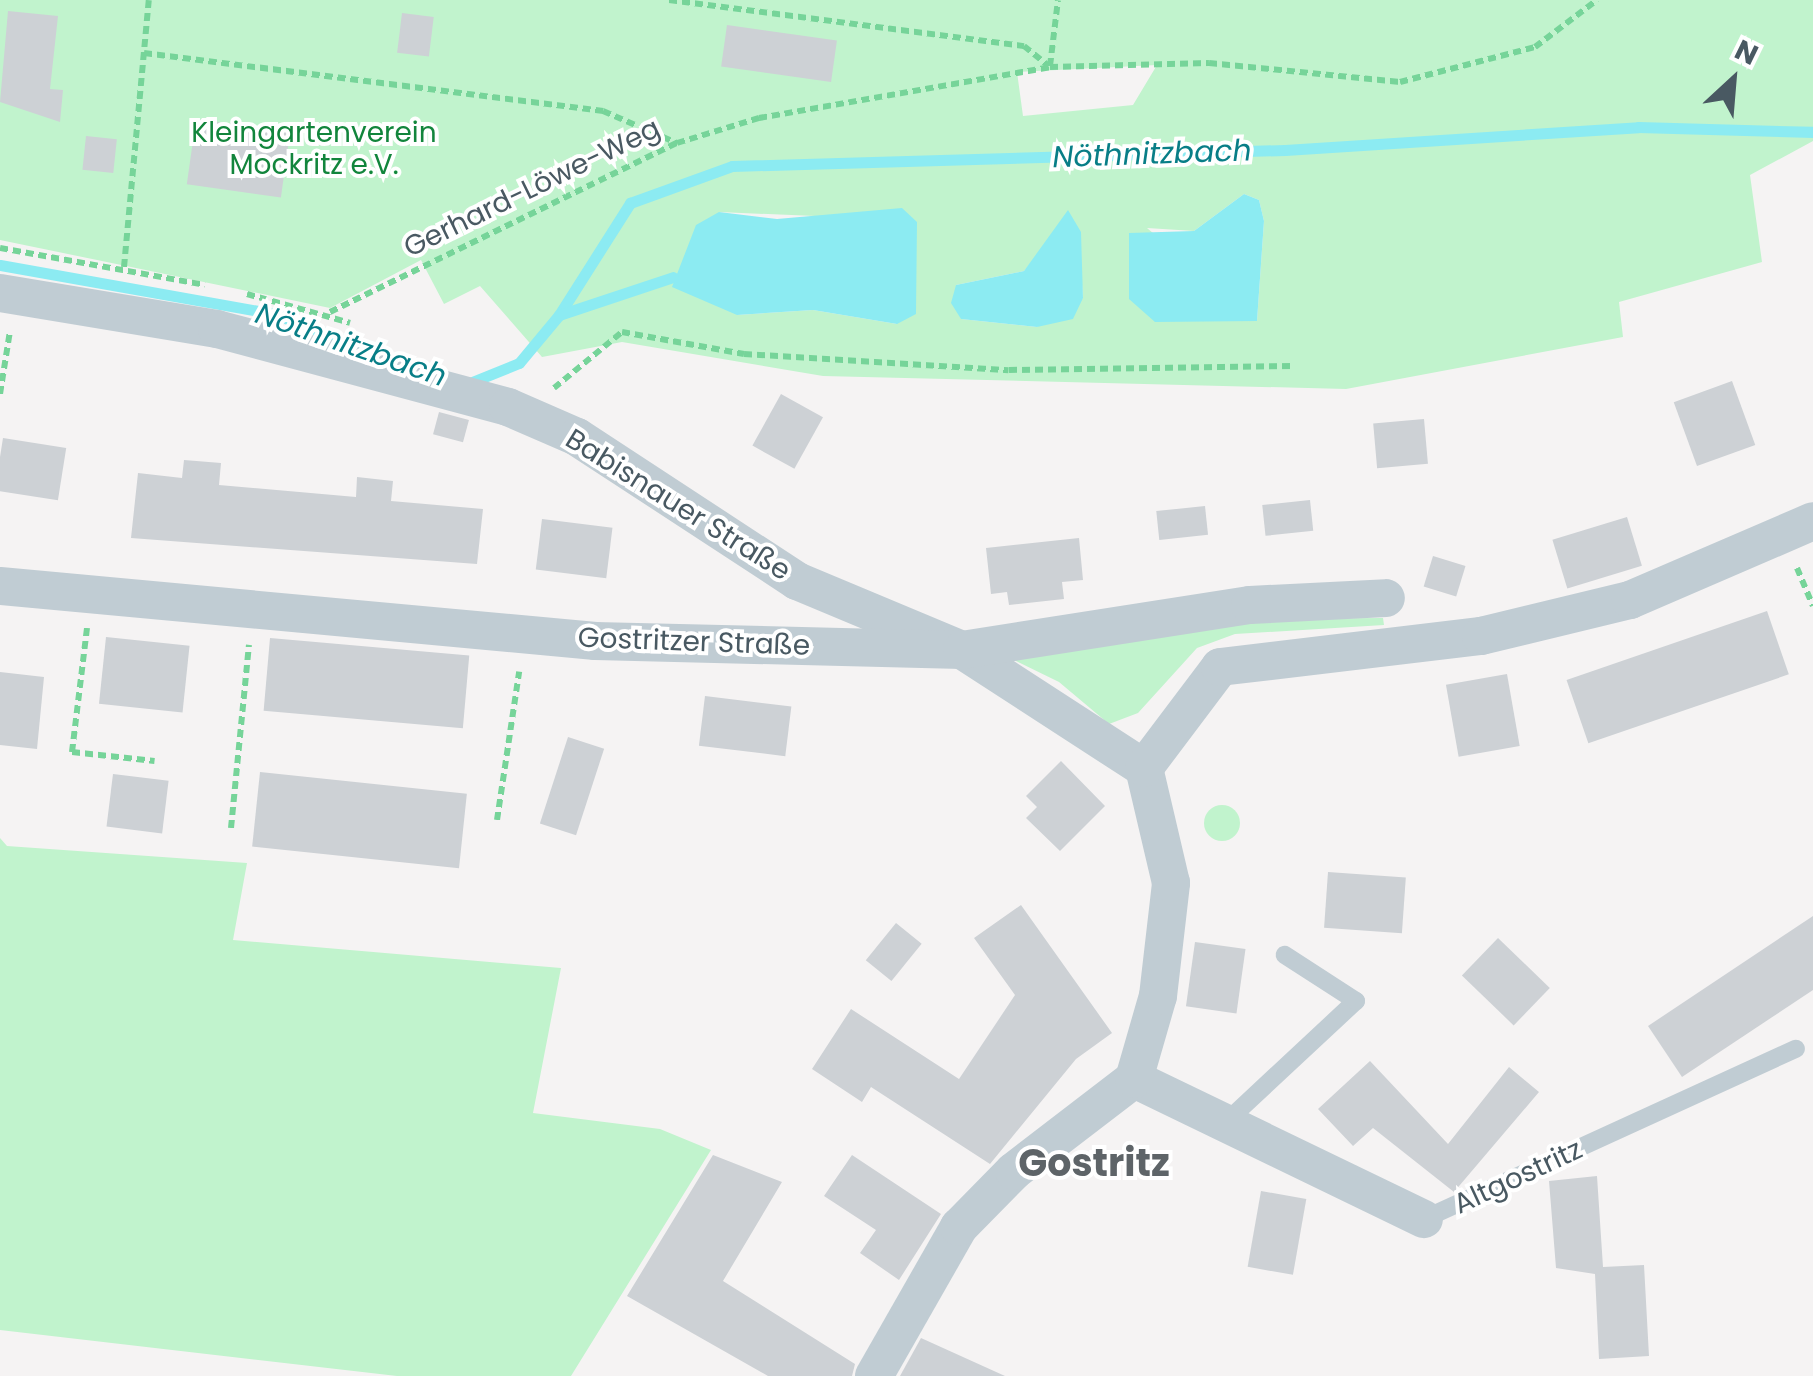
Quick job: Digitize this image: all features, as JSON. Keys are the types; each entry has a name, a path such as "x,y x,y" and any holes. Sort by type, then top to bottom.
{"street":[{"name":"Babisnauer Straße","path":"8,294 217,330 533,418 797,581 962,650 1144,768"},
{"path":"874,1376 958,1227 1014,1171 1134,1079 1158,996 1171,883 1144,768 1220,667 1481,636 1630,600 1813,521"},
{"name":"Gostritzer Straße","path":"0,586 524,634 962,650 1250,604 1386,598"},
{"name":"Altgostritz","path":"1134,1079 1424,1220"}],"lane":[{"path":"1226,1123 1356,1001 1284,955"},
{"name":"Altgostritz","path":"1424,1220 1796,1050"}],"path":[{"path":"124,267 149,0"},
{"path":"669,0 1024,46 1050,67"},
{"path":"1050,67 1058,0"},
{"name":"Gerhard-Löwe-Weg","path":"236,292 330,312 677,143 759,118 1050,67 1208,63 1400,82 1535,46 1597,0"},
{"path":"144,52 603,111 677,143"},
{"path":"0,248 124,267 218,287"},
{"path":"0,394 8,294"},
{"path":"533,418 569,368 622,332 744,354 1009,370 1294,366"},
{"path":"92,595 72,752 155,761"},
{"path":"231,828 252,610"},
{"path":"498,820 524,634"}],"green space":[{"name":"Kleingartenverein Mockritz e.V.","path":"0,0 1813,0 1813,141 1750,175 1762,262 1619,302 1623,337 1346,389 823,376 622,342 542,357 480,286 444,304 421,260 330,308 0,240","holes":["1157,65 1133,105 1023,116 1017,72","1244,194 1259,200 1264,221 1257,321 1147,228 1194,231","719,212 815,216 897,324 813,310 737,315","1042,250 1081,270 1083,298 1037,327 961,319 956,285 1024,271"]},
{"path":"1383,618 1384,625 1235,634 1197,648 1138,713 1109,724 1059,682 1010,658 1231,619"},
{"path":"1222,805 1235,810 1240,823 1235,836 1222,841 1209,836 1204,823 1209,810"},
{"path":"0,838 7,846 247,863 233,940 561,968 533,1113 660,1129 711,1150 571,1376 397,1376 0,1330"}],"water":[{"path":"1244,194 1259,200 1264,221 1257,321 1155,322 1129,299 1129,233 1194,231"},
{"path":"902,208 917,222 916,314 897,324 813,310 737,315 672,287 696,225 719,212 777,219"},
{"path":"1068,210 1081,232 1083,298 1073,319 1037,327 961,319 951,303 956,285 1024,271"}],"building":[{"path":"8,11 58,16 50,89 63,90 60,122 0,102"},
{"path":"402,13 434,17 429,57 397,53"},
{"path":"727,25 837,40 831,82 721,67"},
{"path":"196,119 290,132 281,198 187,184"},
{"path":"86,136 117,139 113,173 82,170"},
{"path":"1732,381 1755,445 1697,466 1674,402"},
{"path":"781,394 823,417 794,469 752,446"},
{"path":"439,412 469,420 463,442 433,434"},
{"path":"1424,419 1428,464 1377,468 1373,423"},
{"path":"3,438 66,448 58,500 0,491"},
{"path":"184,460 221,463 219,485 356,497 357,477 393,481 391,501 483,509 477,564 131,538 138,473 182,478"},
{"path":"1310,500 1313,531 1266,536 1262,505"},
{"path":"1205,506 1208,535 1159,540 1156,511"},
{"path":"1627,517 1642,566 1567,589 1552,540"},
{"path":"542,519 612,528 606,578 536,570"},
{"path":"1079,538 1083,580 1062,582 1064,599 1009,605 1007,592 991,594 986,548"},
{"path":"1433,556 1466,566 1456,597 1424,587"},
{"path":"1767,611 1789,674 1588,743 1567,680"},
{"path":"106,637 190,646 183,712 99,704"},
{"path":"270,638 469,655 463,728 264,711"},
{"path":"0,672 44,677 37,749 0,745"},
{"path":"1507,674 1520,746 1459,757 1446,685"},
{"path":"705,696 791,707 785,756 699,746"},
{"path":"568,737 604,749 576,835 540,824"},
{"path":"1061,761 1105,806 1060,851 1026,818 1037,807 1026,796"},
{"path":"260,772 467,794 459,868 252,847"},
{"path":"113,774 169,781 162,833 107,827"},
{"path":"1328,872 1406,877 1402,933 1324,928"},
{"path":"1021,905 1112,1033 1076,1059 990,1164 871,1087 862,1102 812,1069 851,1009 959,1079 1015,995 974,938"},
{"path":"1813,916 1813,990 1682,1077 1648,1026"},
{"path":"896,923 922,944 891,981 866,960"},
{"path":"1498,938 1550,988 1514,1025 1462,975"},
{"path":"1195,942 1246,949 1236,1013 1186,1006"},
{"path":"1370,1061 1448,1144 1509,1067 1539,1092 1454,1192 1373,1128 1353,1146 1318,1109"},
{"path":"713,1155 782,1182 723,1281 855,1364 852,1376 768,1376 627,1296"},
{"path":"852,1155 941,1214 899,1280 860,1253 876,1230 824,1196"},
{"path":"1597,1176 1603,1267 1644,1265 1649,1356 1599,1359 1595,1274 1556,1268 1549,1181"},
{"path":"1261,1191 1306,1199 1293,1275 1248,1267"},
{"path":"921,1338 1005,1376 900,1376"}],"waterway":[{"name":"Nöthnitzbach","path":"559,315 630,203 732,166 1285,150 1638,127 1813,132"},
{"name":"Nöthnitzbach","path":"0,265 275,314 388,357"},
{"name":"Nöthnitzbach","path":"467,384 519,363 559,315 673,277"}],"district":[{"name":"Gostritz","path":"1094,1163"}]}
